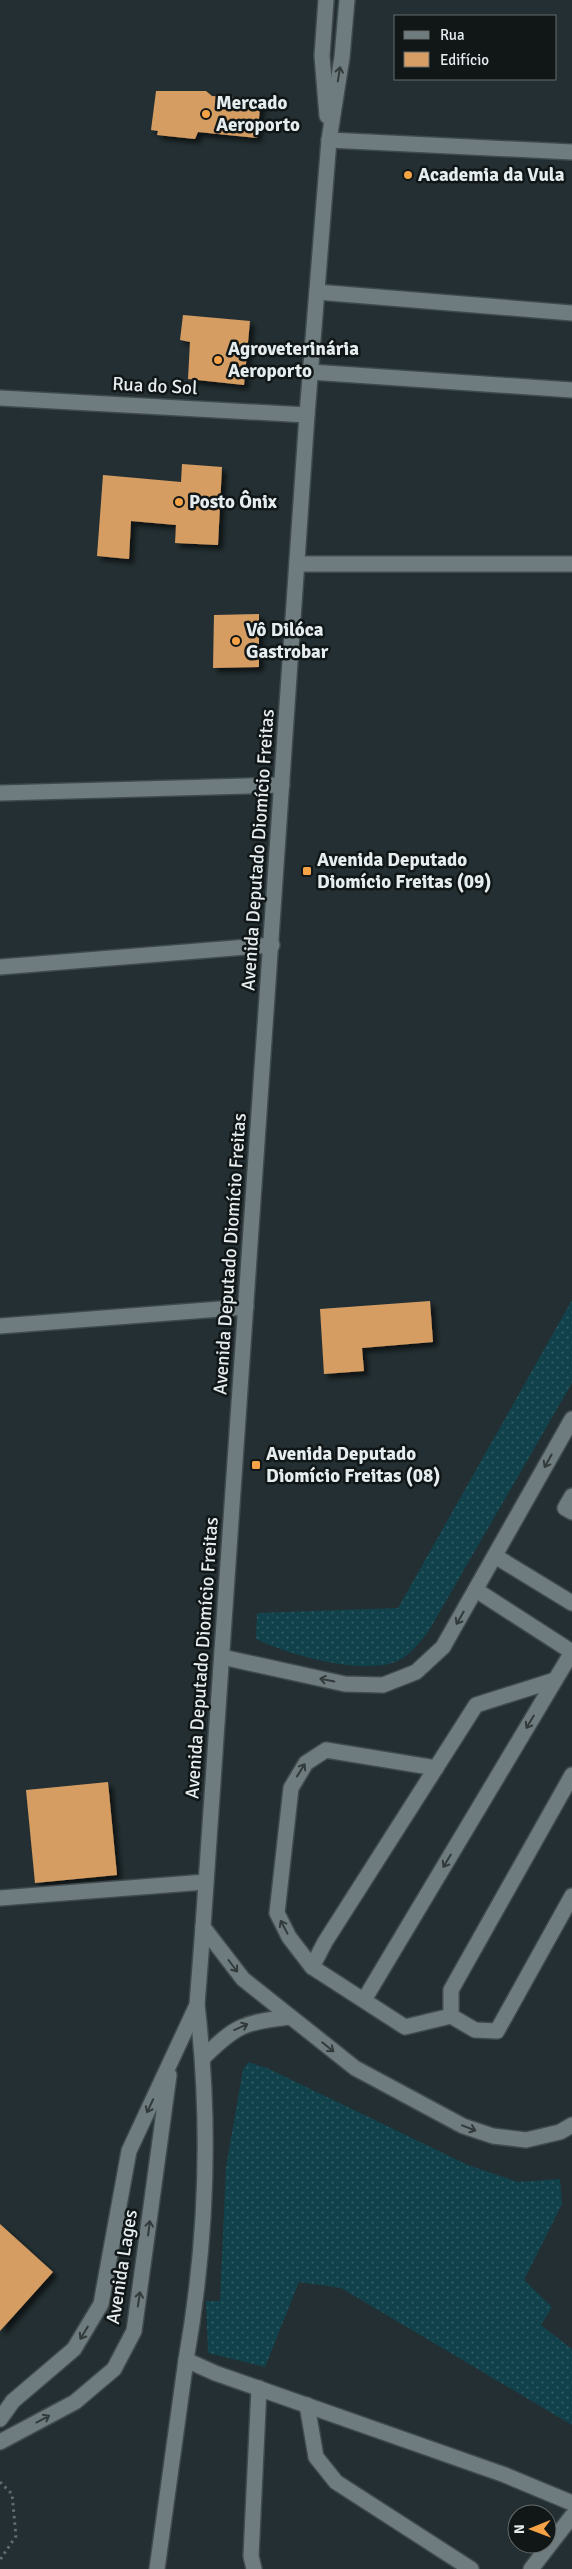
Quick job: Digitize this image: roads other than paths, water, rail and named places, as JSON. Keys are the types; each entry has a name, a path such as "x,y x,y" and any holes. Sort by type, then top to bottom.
{"street":[{"name":"Avenida Deputado Diomício Freitas","path":"326,0 322,56 329,140"},
{"name":"Avenida Deputado Diomício Freitas","path":"203,1927 307,414 329,140 342,57 347,0"},
{"path":"329,140 572,152"},
{"path":"317,292 572,313"},
{"path":"311,372 572,390"},
{"name":"Rua do Sol","path":"0,398 307,414"},
{"path":"297,564 572,564"},
{"path":"0,793 282,785"},
{"path":"0,967 272,945"},
{"path":"0,1326 246,1306"},
{"path":"222,1657 344,1684 383,1685 416,1672 443,1647 572,1419"},
{"path":"572,1496 565,1508 572,1512"},
{"path":"495,1556 572,1603"},
{"path":"364,2000 572,1652 476,1590"},
{"path":"312,1967 325,1942 476,1705 555,1680"},
{"path":"436,1768 326,1750 306,1762 291,1788 277,1913 289,1937 312,1967 405,2027 452,2016 475,2030 497,2032 572,1896"},
{"path":"452,2016 450,1990 572,1775"},
{"path":"0,1898 205,1882"},
{"path":"203,1927 243,1979 289,2018 355,2068 463,2126 493,2136 526,2140 560,2132 572,2125"},
{"name":"Avenida Lages","path":"0,2420 14,2402 74,2350 101,2304 129,2151 197,2005 203,1927"},
{"path":"157,2569 186,2360 197,2300 206,2188 203,2058 197,2005"},
{"path":"203,2058 229,2033 254,2021 289,2018"},
{"name":"Avenida Lages","path":"0,2442 75,2402 114,2369 134,2331 171,2062"},
{"path":"186,2360 258,2388 505,2475 572,2503"},
{"path":"254,2569 251,2556 258,2388"},
{"path":"307,2405 316,2457 336,2482 471,2569"},
{"path":"531,2569 572,2516"}],"place":[{"name":"Mercado Aeroporto","path":"206,114"},
{"name":"Academia da Vula","path":"408,175"},
{"name":"Agroveterinária Aeroporto","path":"218,360"},
{"name":"Posto Ônix","path":"179,502"},
{"name":"Vô Dilóca Gastrobar","path":"236,641"},
{"name":"Avenida Deputado Diomício Freitas (09)","path":"307,871"},
{"name":"Avenida Deputado Diomício Freitas (08)","path":"256,1465"}]}
